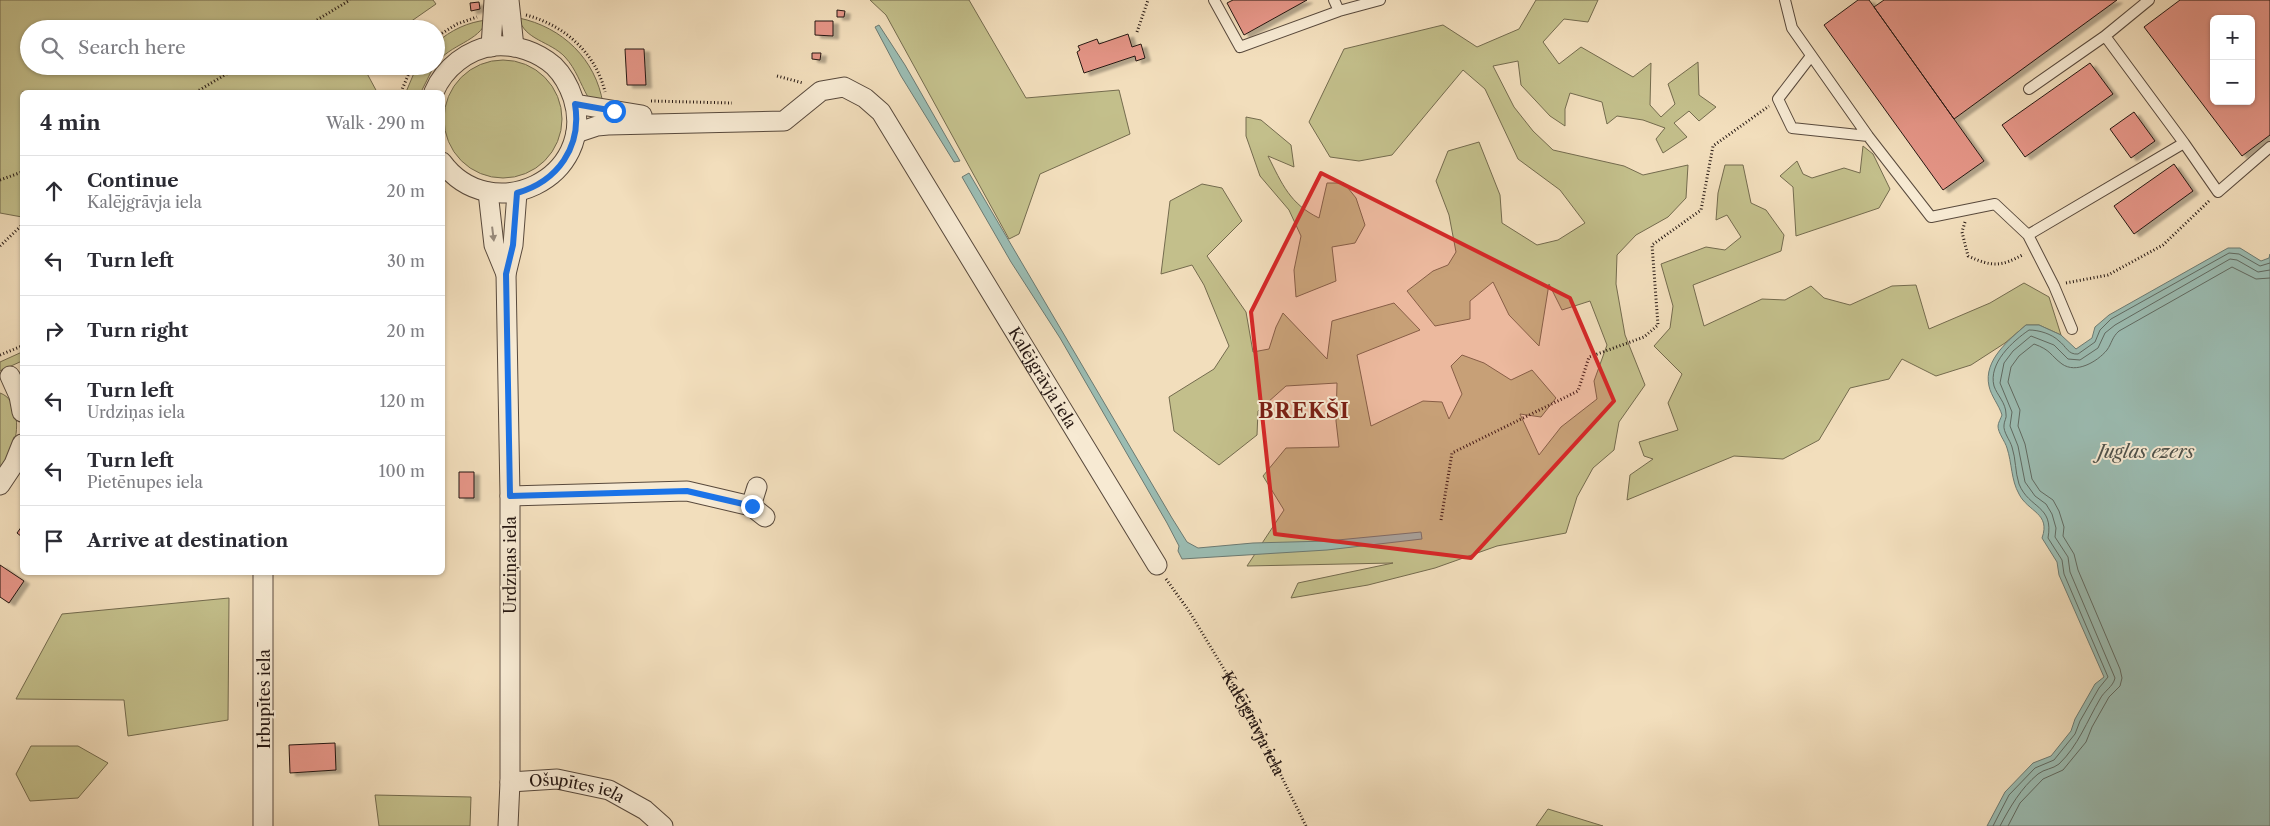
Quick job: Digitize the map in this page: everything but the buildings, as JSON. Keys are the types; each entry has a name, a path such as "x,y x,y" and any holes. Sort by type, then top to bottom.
{"street":[{"path":"514,7 514,47"},
{"path":"489,8 491,47"},
{"path":"445,75 458,61 468,54 491,47 514,47 538,55 558,70 571,92 575,104 576,133 569,154 556,172 538,185 517,193 488,192 468,185 445,165"},
{"path":"435,90 445,75"},
{"name":"Kalējgrāvja iela","path":"821,91 844,87 865,98 881,112 1157,565"},
{"path":"576,133 602,125 784,121 821,91"},
{"path":"575,104 691,122"},
{"name":"Urdziņas iela","path":"488,192 494,245 506,274"},
{"name":"Urdziņas iela","path":"508,826 510,782 510,496 506,274 513,245 517,193"},
{"path":"11,375 20,401"},
{"path":"0,485 14,464 20,449"},
{"path":"510,496 687,491 758,512 757,487"},
{"name":"Irbupītes iela","path":"262,575 263,826"},
{"name":"Ošupītes iela","path":"510,782 557,778 609,790 645,810 663,826"}],"lane":[{"path":"1214,0 1240,47 1339,11 1380,0"},
{"path":"1334,0 1339,11"},
{"path":"1785,0 1792,28 1868,136 1931,217 1994,204 2028,235 2054,286 2072,329"},
{"path":"2029,89 2106,36 2148,0"},
{"path":"2106,36 2218,192 2270,148"},
{"path":"1811,56 1778,99 1792,128 1868,136"},
{"path":"2028,235 2184,143"}],"path":[{"path":"317,20 350,0"},
{"path":"1137,32 1148,0"},
{"path":"514,7 556,27 573,38 592,60 607,100"},
{"path":"445,31 489,8"},
{"path":"199,90 225,75"},
{"path":"402,90 408,75"},
{"path":"777,76 812,86 821,91"},
{"path":"1441,520 1452,453 1578,391 1589,357 1644,337 1658,325 1652,245 1701,210 1714,146 1778,99"},
{"path":"644,101 732,103"},
{"path":"0,180 20,173"},
{"path":"2054,286 2108,275 2163,245 2218,192"},
{"path":"1970,209 1962,232 1968,256 1985,264 2007,264 2035,248"},
{"path":"0,246 20,227"},
{"path":"0,356 20,347"},
{"name":"Kalējgrāvja iela","path":"1157,565 1189,611 1248,710 1306,826"}],"highlighted area":[{"path":"1321,173 1570,298 1614,401 1471,558 1275,534 1251,312"}],"shaded area":[{"path":"0,0 433,0 436,4 413,20 20,20 20,75 368,75 376,90 20,90 20,217 0,213"},
{"path":"870,0 969,0 1026,98 1119,90 1130,134 1040,174 1019,234 1009,239 886,15"},
{"path":"1536,0 1598,0 1588,22 1564,19 1543,42 1559,64 1581,47 1633,77 1651,63 1650,105 1661,117 1675,104 1668,84 1698,62 1699,95 1716,107 1699,121 1689,111 1674,123 1687,137 1663,153 1656,139 1665,128 1643,120 1617,116 1607,124 1602,102 1570,93 1565,109 1565,126 1550,116 1521,85 1518,61 1493,66 1514,107 1533,131 1553,150 1624,166 1643,175 1688,165 1686,198 1668,217 1636,235 1617,255 1616,284 1625,335 1645,385 1619,422 1614,450 1593,468 1577,497 1566,533 1497,546 1435,568 1368,585 1291,598 1298,583 1393,563 1247,566 1284,510 1263,476 1286,448 1339,447 1336,421 1337,383 1286,386 1258,411 1257,435 1219,465 1174,431 1169,397 1214,369 1229,346 1204,285 1192,265 1161,274 1170,201 1202,184 1222,188 1242,221 1207,256 1246,312 1253,352 1269,349 1283,313 1327,359 1332,321 1394,303 1420,330 1357,355 1371,426 1423,401 1442,402 1449,419 1462,394 1451,366 1462,355 1484,363 1511,380 1532,370 1556,398 1541,417 1520,414 1539,455 1561,427 1597,399 1594,381 1607,345 1590,301 1562,310 1549,284 1539,346 1509,315 1493,282 1470,301 1470,319 1435,326 1407,291 1433,271 1448,265 1456,252 1449,215 1436,181 1448,151 1479,142 1500,195 1502,223 1537,245 1558,240 1585,223 1560,190 1518,159 1485,89 1463,70 1392,155 1359,161 1330,157 1309,122 1344,49 1443,25 1477,47 1519,29"},
{"path":"519,18 535,22 549,29 563,37 575,48 585,59 593,73 603,104 588,97 575,71 565,57 526,31"},
{"path":"487,20 478,33 445,55 445,36 460,27"},
{"path":"491,61 515,61 536,70 552,86 561,107 561,131 552,152 536,168 515,177 491,177 470,168 454,152 445,131 445,107 454,86 470,70"},
{"path":"413,75 430,75 422,90 407,90"},
{"path":"1246,117 1261,120 1291,145 1294,167 1268,156 1288,192 1294,200 1309,212 1319,218 1327,183 1344,183 1356,198 1365,225 1355,243 1332,247 1336,281 1296,297 1294,270 1301,236 1289,210 1260,176 1246,136"},
{"path":"1863,146 1873,154 1890,189 1879,208 1796,236 1793,187 1780,176 1797,161 1803,174 1812,178 1844,168 1860,173"},
{"path":"1725,165 1743,165 1751,203 1766,210 1784,235 1781,251 1693,285 1704,326 1762,299 1785,300 1811,286 1824,298 1850,305 1892,286 1916,285 1929,329 1990,303 2024,283 2049,297 2061,335 2039,325 2026,325 2005,343 1971,365 1936,376 1902,359 1889,379 1850,388 1819,440 1783,459 1734,456 1627,500 1630,475 1653,459 1644,456 1639,442 1678,430 1668,403 1682,374 1654,346 1670,328 1673,306 1661,264 1706,247 1725,250 1741,237 1727,215 1716,220 1718,193"},
{"path":"20,353 20,362 0,371 0,362"},
{"path":"0,393 10,401 14,408 17,422 14,443 0,468"},
{"path":"229,598 228,720 128,736 124,700 16,699 62,614"},
{"path":"31,746 78,746 108,763 78,798 30,801 16,774"},
{"path":"375,795 471,797 470,826 379,826"},
{"path":"1548,809 1603,826 1536,826"}],"water":[{"path":"879,25 905,65 960,161 954,162 901,76 875,27"},
{"path":"969,173 1187,542 1198,548 1253,543 1327,541 1421,532 1422,539 1327,550 1182,559 1178,551 1179,546 1167,523 1060,338 1011,262 962,177"},
{"name":"Juglas ezers","path":"2228,248 2240,248 2261,261 2269,258 2270,254 2270,826 1987,826 2005,792 2033,763 2051,756 2071,731 2075,719 2095,684 2104,677 2059,575 2057,562 2042,538 2044,530 2041,518 2023,500 2016,489 2007,448 1998,429 1998,423 2002,415 1989,386 1988,376 1990,367 1999,351 2026,325 2039,325 2061,335 2076,349 2092,338 2095,327 2109,315"}],"district":[{"name":"BREKŠI","path":"1304,411"}],"route":[{"path":"614,111 575,104 576,133 569,154 556,172 547,179 528,190 517,193 513,245 506,274 510,496 687,491 752,506"}]}
